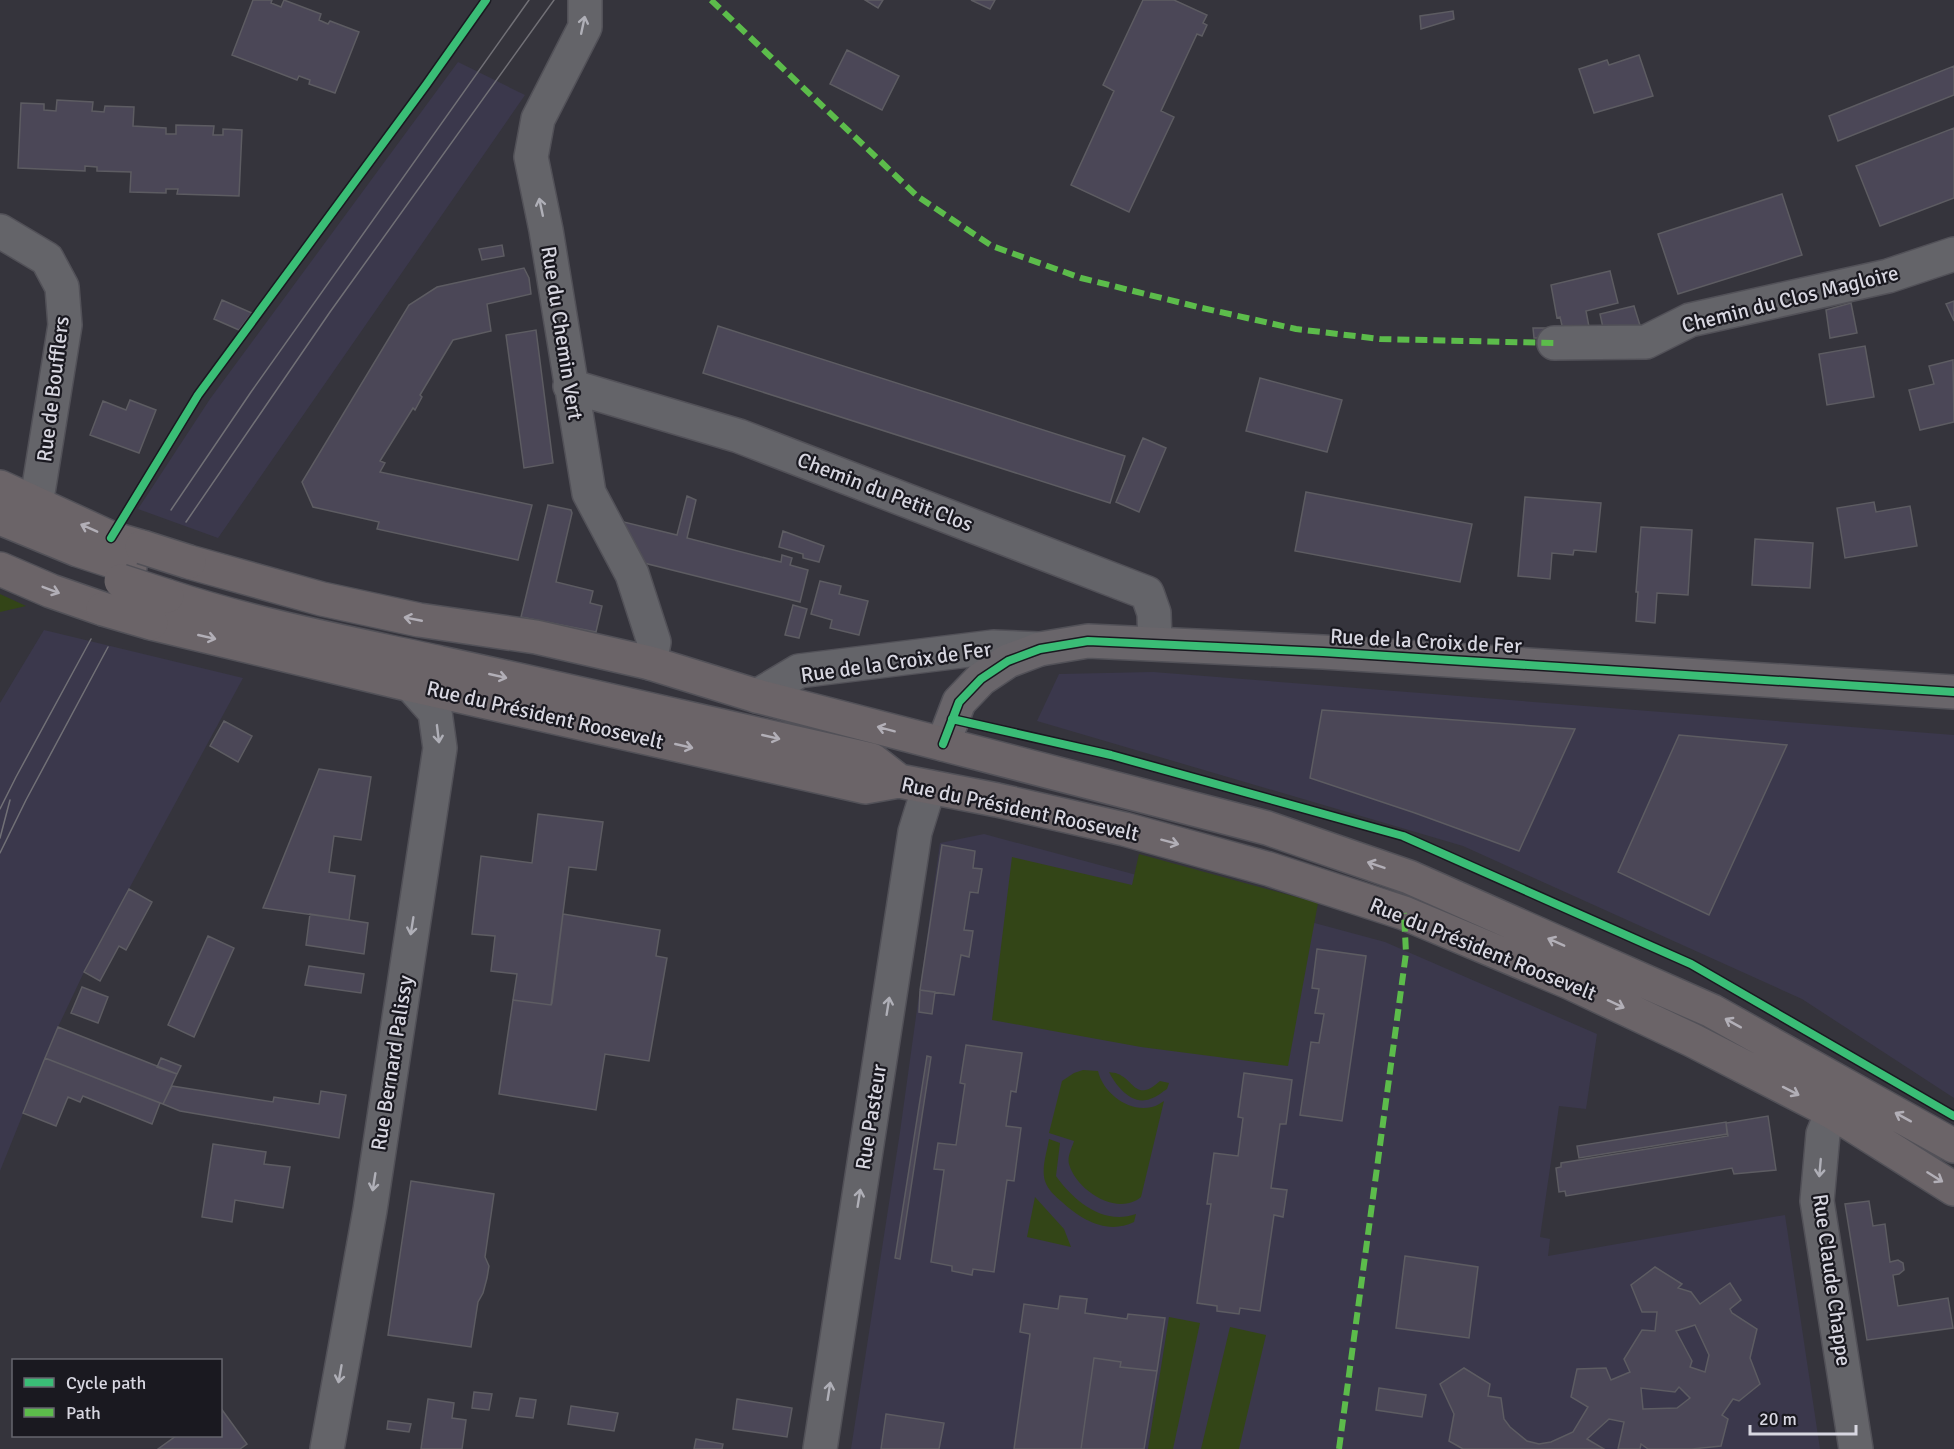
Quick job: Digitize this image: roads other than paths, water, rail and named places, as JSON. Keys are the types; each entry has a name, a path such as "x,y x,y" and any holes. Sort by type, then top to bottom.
{"main road":[{"path":"0,487 111,538 177,580 212,611 315,637 872,760 914,784 943,744"},
{"path":"0,518 78,550 135,553"},
{"path":"0,537 74,566 177,580 352,632 405,641 507,651 667,682 756,696"},
{"name":"Rue du Président Roosevelt","path":"0,569 51,591 151,623 411,685 865,787 914,784 997,800 1124,829 1269,869 1404,913 1571,983 1692,1040 1832,1112 1954,1189"},
{"name":"Rue du Président Roosevelt","path":"177,580 333,601 419,620 536,638 650,663 756,696 1267,828 1409,877 1712,1011 1954,1146"}],"street":[{"name":"Rue du Chemin Vert","path":"585,0 585,27 538,119 531,158 546,230 589,493 632,574 654,642 650,663"},
{"name":"Rue de Boufflers","path":"0,231 47,259 62,287 65,325 36,505"},
{"name":"Chemin du Clos Magloire","path":"1554,343 1646,342 1690,320 1888,276 1954,254"},
{"name":"Chemin du Petit Clos","path":"570,386 739,436 1147,593 1154,613 1155,643"},
{"name":"Rue de la Croix de Fer","path":"756,696 798,671 993,648 1040,649 1089,641 1155,643 1954,692"},
{"name":"Rue de la Croix de Fer","path":"943,744 959,702 981,679 1008,662 1040,649"},
{"name":"Rue Bernard Palissy","path":"327,1449 370,1210 440,748 435,712 411,685"},
{"name":"Rue Pasteur","path":"820,1449 915,832 914,784"},
{"name":"Rue Claude Chappe","path":"1832,1112 1823,1134 1817,1201 1856,1449"}],"tram line":[{"path":"171,510 251,392 529,0"},
{"path":"186,522 330,312 554,0"},
{"path":"0,809 91,639"},
{"path":"0,853 108,647"},
{"path":"0,838 10,800"}]}
